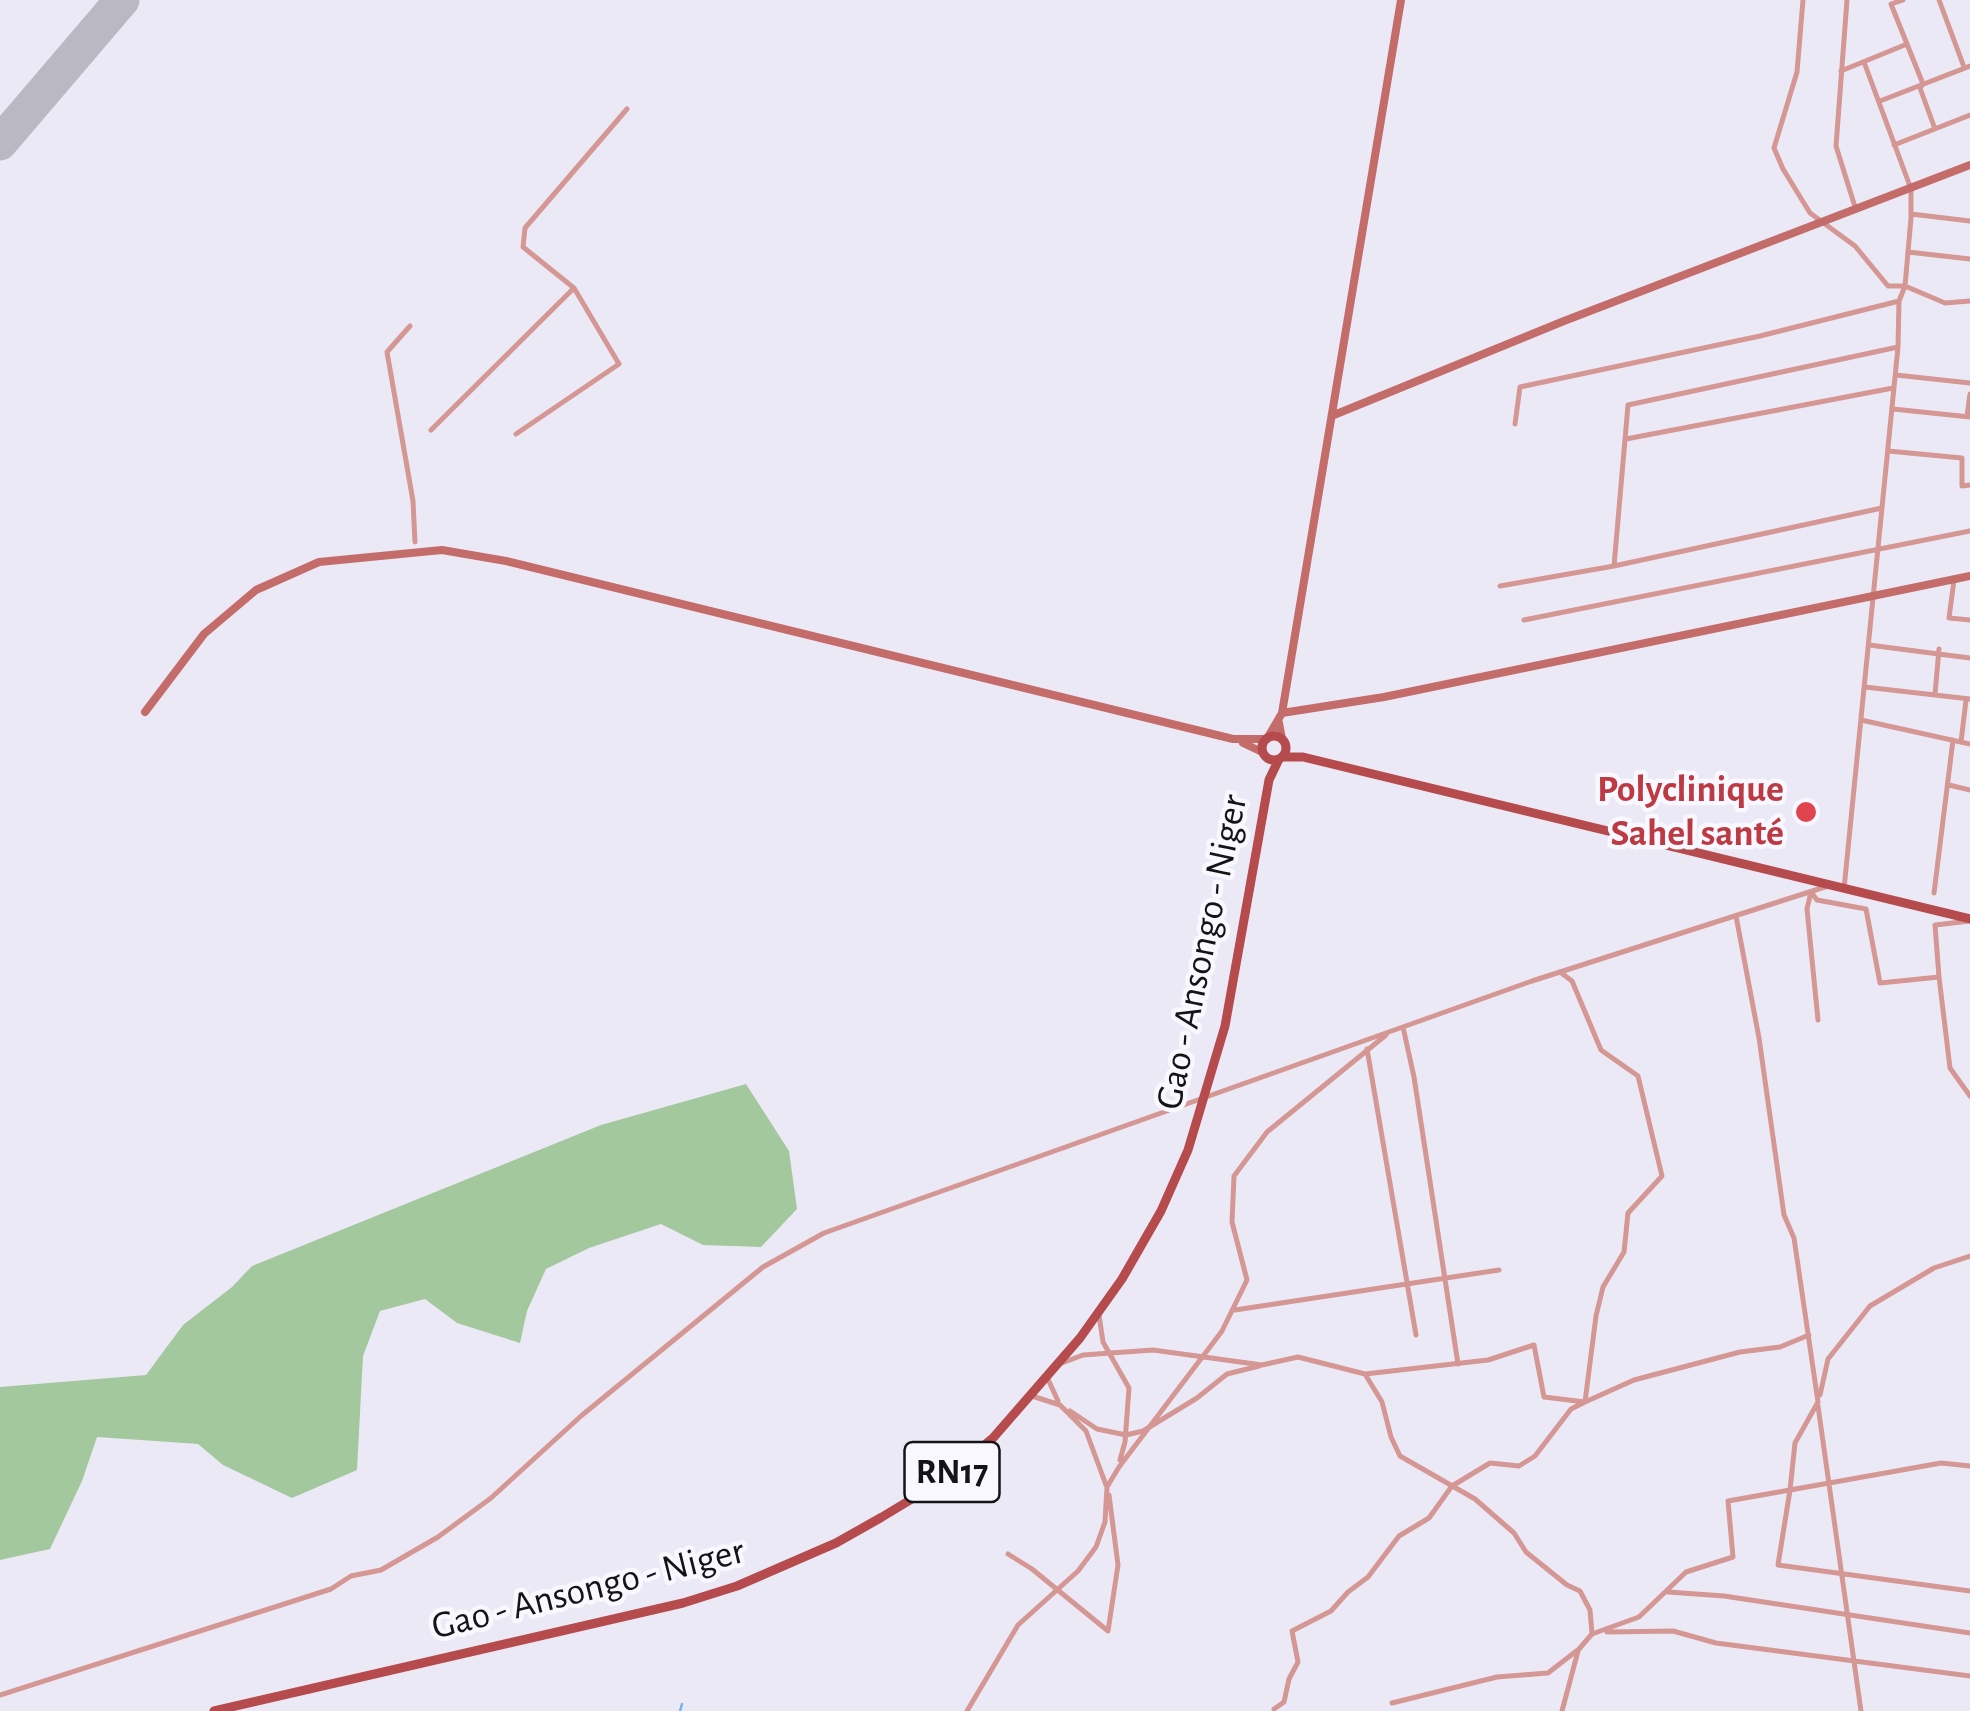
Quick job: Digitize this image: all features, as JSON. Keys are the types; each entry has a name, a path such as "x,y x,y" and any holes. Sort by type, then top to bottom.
{"main road":[{"path":"1303,757 1284,742 1267,738 1264,754 1303,757 1970,920"},
{"path":"1280,758 1284,742"},
{"name":"RN17","path":"1264,754 1269,780"},
{"name":"RN17","path":"1269,780 1280,758"},
{"name":"Gao - Ansongo - Niger","path":"214,1711 683,1603 737,1586 836,1543 940,1482 994,1438 1048,1378 1099,1312 1161,1210 1188,1150 1225,1026 1269,780"}],"street":[{"path":"1284,742 1280,716 1402,0"},
{"path":"1803,0 1797,72 1774,148 1802,201 1854,246 1888,286 1904,286 1946,303 1970,302"},
{"path":"1846,0 1836,146 1856,210"},
{"path":"1903,0 1891,4 1923,84"},
{"path":"1880,101 1967,67 1939,0"},
{"path":"1842,70 1907,44"},
{"path":"1844,889 1876,594 1899,301 1912,214 1911,189 1864,62"},
{"path":"1923,84 1920,88 1935,129"},
{"path":"516,434 619,364 574,288 523,247 525,228 627,109"},
{"path":"1894,145 1970,115"},
{"path":"1334,415 1564,321 1970,165"},
{"path":"1912,214 1970,221"},
{"path":"1908,252 1970,259"},
{"path":"430,430 574,288"},
{"path":"1516,424 1520,386 1760,336 1899,301"},
{"path":"410,326 387,352 413,501 415,542"},
{"path":"1614,566 1628,405 1898,347"},
{"path":"1896,375 1970,383"},
{"path":"1626,439 1894,387"},
{"path":"1892,409 1968,417 1970,394"},
{"path":"1888,451 1962,458 1962,486 1970,484"},
{"path":"1500,586 1614,566 1882,508"},
{"path":"1524,620 1970,531"},
{"path":"146,712 204,634 256,590 320,562 442,550 544,570 1239,740 1264,754"},
{"path":"1239,740 1267,738 1280,716 1970,576"},
{"path":"1954,580 1949,618 1970,620"},
{"path":"1869,645 1970,658"},
{"path":"1935,694 1939,651"},
{"path":"1865,686 1968,699 1948,784 1934,893"},
{"path":"1861,720 1970,744"},
{"path":"1948,784 1970,790"},
{"path":"0,1695 330,1589 352,1576 381,1570 491,1498 581,1416 763,1267 824,1233 1560,972 1831,886"},
{"path":"1811,892 1817,900 1866,909 1880,983 1939,977"},
{"path":"1811,892 1807,909 1818,1020"},
{"path":"1736,916 1759,1038 1784,1215 1794,1238 1861,1711"},
{"path":"1970,920 1934,925 1950,1068 1970,1096"},
{"path":"1560,972 1572,981 1601,1050 1638,1076 1662,1176 1628,1213 1624,1252 1603,1287 1596,1316 1585,1402"},
{"path":"1402,1027 1414,1077 1458,1364"},
{"path":"967,1711 1018,1625 1078,1571 1101,1538 1107,1487 1119,1466 1222,1331 1246,1280 1232,1222 1234,1176 1268,1132 1392,1031"},
{"path":"1367,1049 1416,1336"},
{"path":"1970,1256 1934,1268 1870,1306 1828,1360 1818,1402 1796,1443 1778,1565 1970,1591"},
{"path":"1235,1310 1498,1270"},
{"path":"1099,1312 1103,1342 1129,1388 1126,1435 1119,1466"},
{"path":"1274,1709 1284,1702 1298,1662 1292,1631 1332,1611 1348,1592 1368,1578 1399,1536 1428,1518 1452,1486 1490,1462 1520,1466 1535,1456 1570,1409 1634,1380 1740,1352 1780,1346 1809,1335"},
{"path":"1031,1396 1060,1404 1097,1428 1126,1435 1143,1430 1197,1398 1227,1374 1298,1357 1365,1374 1488,1360 1534,1345 1544,1397 1585,1402"},
{"path":"1059,1364 1083,1355 1152,1350 1262,1365"},
{"path":"1365,1374 1382,1402 1400,1456 1475,1499 1514,1533 1526,1552 1566,1585 1580,1591 1590,1610 1595,1633"},
{"path":"1008,1554 1108,1631 1118,1566 1107,1487 1086,1431 1051,1392 1048,1378"},
{"path":"1392,1703 1497,1677 1548,1672 1595,1633 1639,1617 1686,1572 1733,1557 1728,1501 1941,1463 1970,1466"},
{"path":"1668,1592 1724,1596 1970,1633"},
{"path":"1595,1633 1673,1631 1716,1643 1970,1676"},
{"path":"1562,1711 1579,1649"}],"green space":[{"path":"746,1084 789,1151 797,1209 761,1247 703,1245 661,1224 589,1248 546,1269 527,1311 520,1343 457,1323 425,1299 380,1311 363,1356 357,1470 292,1498 223,1465 198,1444 97,1437 82,1481 50,1549 0,1560 0,1387 146,1375 183,1325 252,1266 601,1125"}],"waterway":[{"path":"680,1711 682,1704"}],"runway":[{"path":"0,143 122,0"}],"place":[{"name":"Polyclinique Sahel santé","path":"1806,812"}]}
